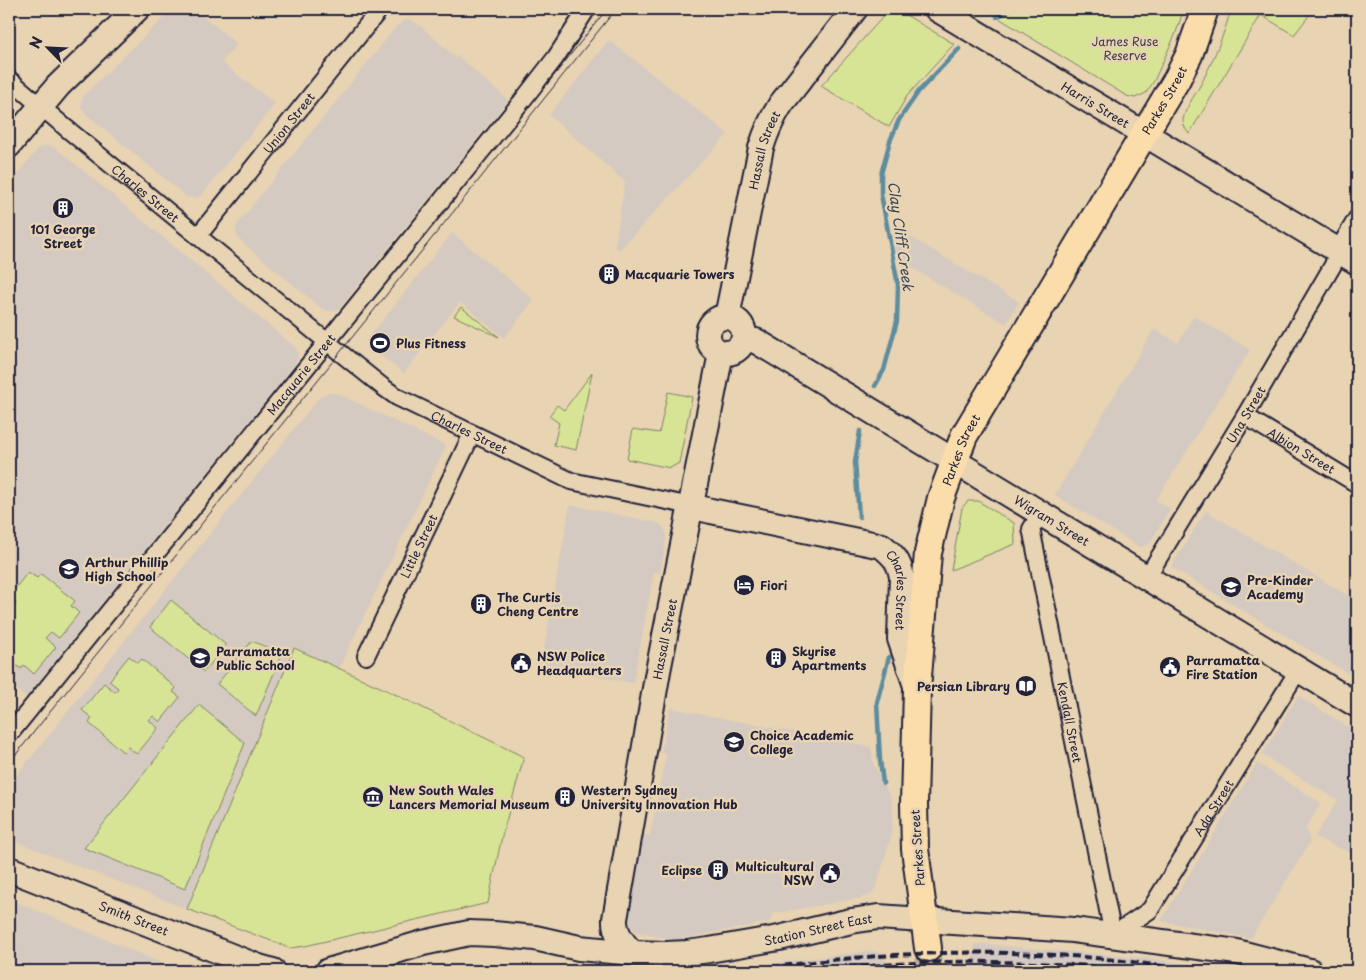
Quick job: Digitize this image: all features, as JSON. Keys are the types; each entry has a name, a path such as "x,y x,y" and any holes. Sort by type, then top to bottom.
{"main road":[{"name":"Parkes Street","path":"928,948 915,849 914,804 917,689 928,553 941,498 964,436 1172,87 1188,55 1205,9"}],"street":[{"path":"9,145 58,86 137,9"},
{"name":"Union Street","path":"198,236 380,9"},
{"name":"Macquarie Street","path":"9,735 546,72 587,9"},
{"name":"Hassall Street","path":"727,317 761,148 771,120 781,104 855,9"},
{"name":"Harris Street","path":"937,9 1348,256"},
{"name":"Charles Street","path":"9,79 327,342 397,397 572,482 882,546 893,555 900,568 902,577 900,639 917,689"},
{"name":"Una Street","path":"1147,577 1245,416 1333,265 1348,256 1357,218"},
{"path":"727,317 733,318 742,327 744,339 737,350 726,354 721,353 712,346 708,330 715,321 727,317"},
{"name":"Wigram Street","path":"744,339 756,341 1357,705"},
{"name":"Hassall Street","path":"632,953 624,945 614,926 658,671 721,353"},
{"name":"Albion Street","path":"1245,416 1357,484"},
{"name":"Little Street","path":"366,656 472,434"},
{"name":"Kendall Street","path":"1041,513 1031,529 1113,935"},
{"name":"Ada Street","path":"1113,935 1150,910 1299,669"},
{"name":"Smith Street","path":"9,869 263,970"},
{"name":"Station Street East","path":"328,971 413,946 469,933 536,938 579,948 632,953 673,954 779,938 851,921 878,917 1072,930 1113,935 1237,952 1310,971"}],"shaded area":[{"path":"173,9 194,9 237,44 221,62 275,104 201,196 196,198 186,197 86,114 81,107 84,95"},
{"path":"410,20 424,29 456,58 458,56 508,100 342,305 336,311 328,311 320,307 242,242 237,236 236,228 397,26 404,21"},
{"path":"609,40 728,134 619,250 615,246 625,182 549,115"},
{"path":"45,146 57,149 295,347 298,352 296,363 26,697 9,683 9,184 39,148"},
{"path":"902,232 1019,302 1006,324 896,258 894,247"},
{"path":"452,233 534,300 504,338 460,302 404,373 367,345 367,340"},
{"path":"1194,316 1250,350 1156,500 1170,509 1149,544 1140,547 1055,495 1154,329 1178,343"},
{"name":"Parramatta Public School","path":"328,393 339,394 446,446 339,668 294,648 187,909 9,839 9,785 318,399"},
{"path":"570,505 654,522 660,524 666,533 660,573 654,572 633,683 541,666"},
{"path":"1206,511 1357,601 1357,679 1171,567"},
{"path":"1298,696 1357,732 1357,856 1315,837 1338,800 1262,755"},
{"path":"670,708 871,747 873,763 891,798 893,815 891,838 876,887 870,895 772,914 770,922 675,940 637,932 631,928 628,923 628,917 644,835 650,836 666,754 661,753"},
{"path":"1257,763 1321,803 1306,828 1310,842 1251,938 1161,921"},
{"path":"9,899 181,971 9,971"},
{"path":"982,944 1156,959 1225,971 969,971 975,945"},
{"path":"870,951 884,953 887,971 710,971"}],"green space":[{"path":"890,9 896,9 954,44 907,96 889,127 821,86"},
{"name":"James Ruse Reserve","path":"986,9 1184,9 1175,35 1154,81 1146,93 1135,98 1120,92"},
{"path":"1231,9 1314,9 1294,35 1261,15 1189,134 1184,124 1184,115 1212,61"},
{"path":"461,307 499,337 454,316"},
{"path":"592,373 576,450 554,445 559,423 549,416 557,405 564,410"},
{"path":"668,392 692,397 679,463 670,468 627,459 633,429 659,433"},
{"path":"968,501 978,501 1014,523 1015,544 951,570 962,508"},
{"path":"28,572 37,578 41,574 75,601 71,606 79,613 59,638 51,632 45,638 56,647 34,674 24,665 21,669 9,659 9,608 11,610 16,604 9,596"},
{"path":"171,600 226,645 204,672 150,627"},
{"path":"252,641 282,654 256,716 217,684"},
{"name":"New South Wales Lancers Memorial Museum","path":"294,648 382,688 524,757 502,836 488,903 290,948 187,909"},
{"path":"129,656 138,663 142,659 176,688 173,692 180,697 160,722 153,716 149,720 158,728 137,754 128,747 123,752 89,723 92,718 82,710 104,683 115,692 118,688 109,681"},
{"path":"199,705 245,743 185,889 84,848"}],"waterway":[{"path":"997,17 1011,9"},
{"name":"Clay Cliff Creek","path":"875,386 884,370 897,321 898,285 881,194 881,174 890,141 899,120 919,91 959,49"},
{"name":"Clay Cliff Creek","path":"859,517 855,462 860,431"},
{"name":"Clay Cliff Creek","path":"883,783 877,702 889,657"}],"tunnel":[{"path":"928,948 929,971"}],"tram line":[{"path":"544,88 607,9"},
{"path":"9,763 616,9"}],"railway":[{"path":"748,971 802,963 858,958 913,954 970,953 1081,957 1191,971"},
{"path":"825,971 856,967 948,962 1072,965 1132,971"}],"place":[{"name":"101 George Street","path":"63,208"},
{"name":"Macquarie Towers","path":"609,274"},
{"name":"Plus Fitness","path":"380,343"},
{"name":"Arthur Phillip High School","path":"69,569"},
{"name":"Fiori","path":"744,585"},
{"name":"Pre-Kinder Academy","path":"1231,587"},
{"name":"The Curtis Cheng Centre","path":"481,604"},
{"name":"Parramatta Public School","path":"200,658"},
{"name":"Skyrise Apartments","path":"776,658"},
{"name":"NSW Police Headquarters","path":"521,663"},
{"name":"Parramatta Fire Station","path":"1170,667"},
{"name":"Persian Library","path":"1026,686"},
{"name":"Choice Academic College","path":"734,742"},
{"name":"New South Wales Lancers Memorial Museum","path":"373,797"},
{"name":"Western Sydney University Innovation Hub","path":"565,797"},
{"name":"Eclipse","path":"718,870"},
{"name":"Multicultural NSW","path":"830,873"}]}
